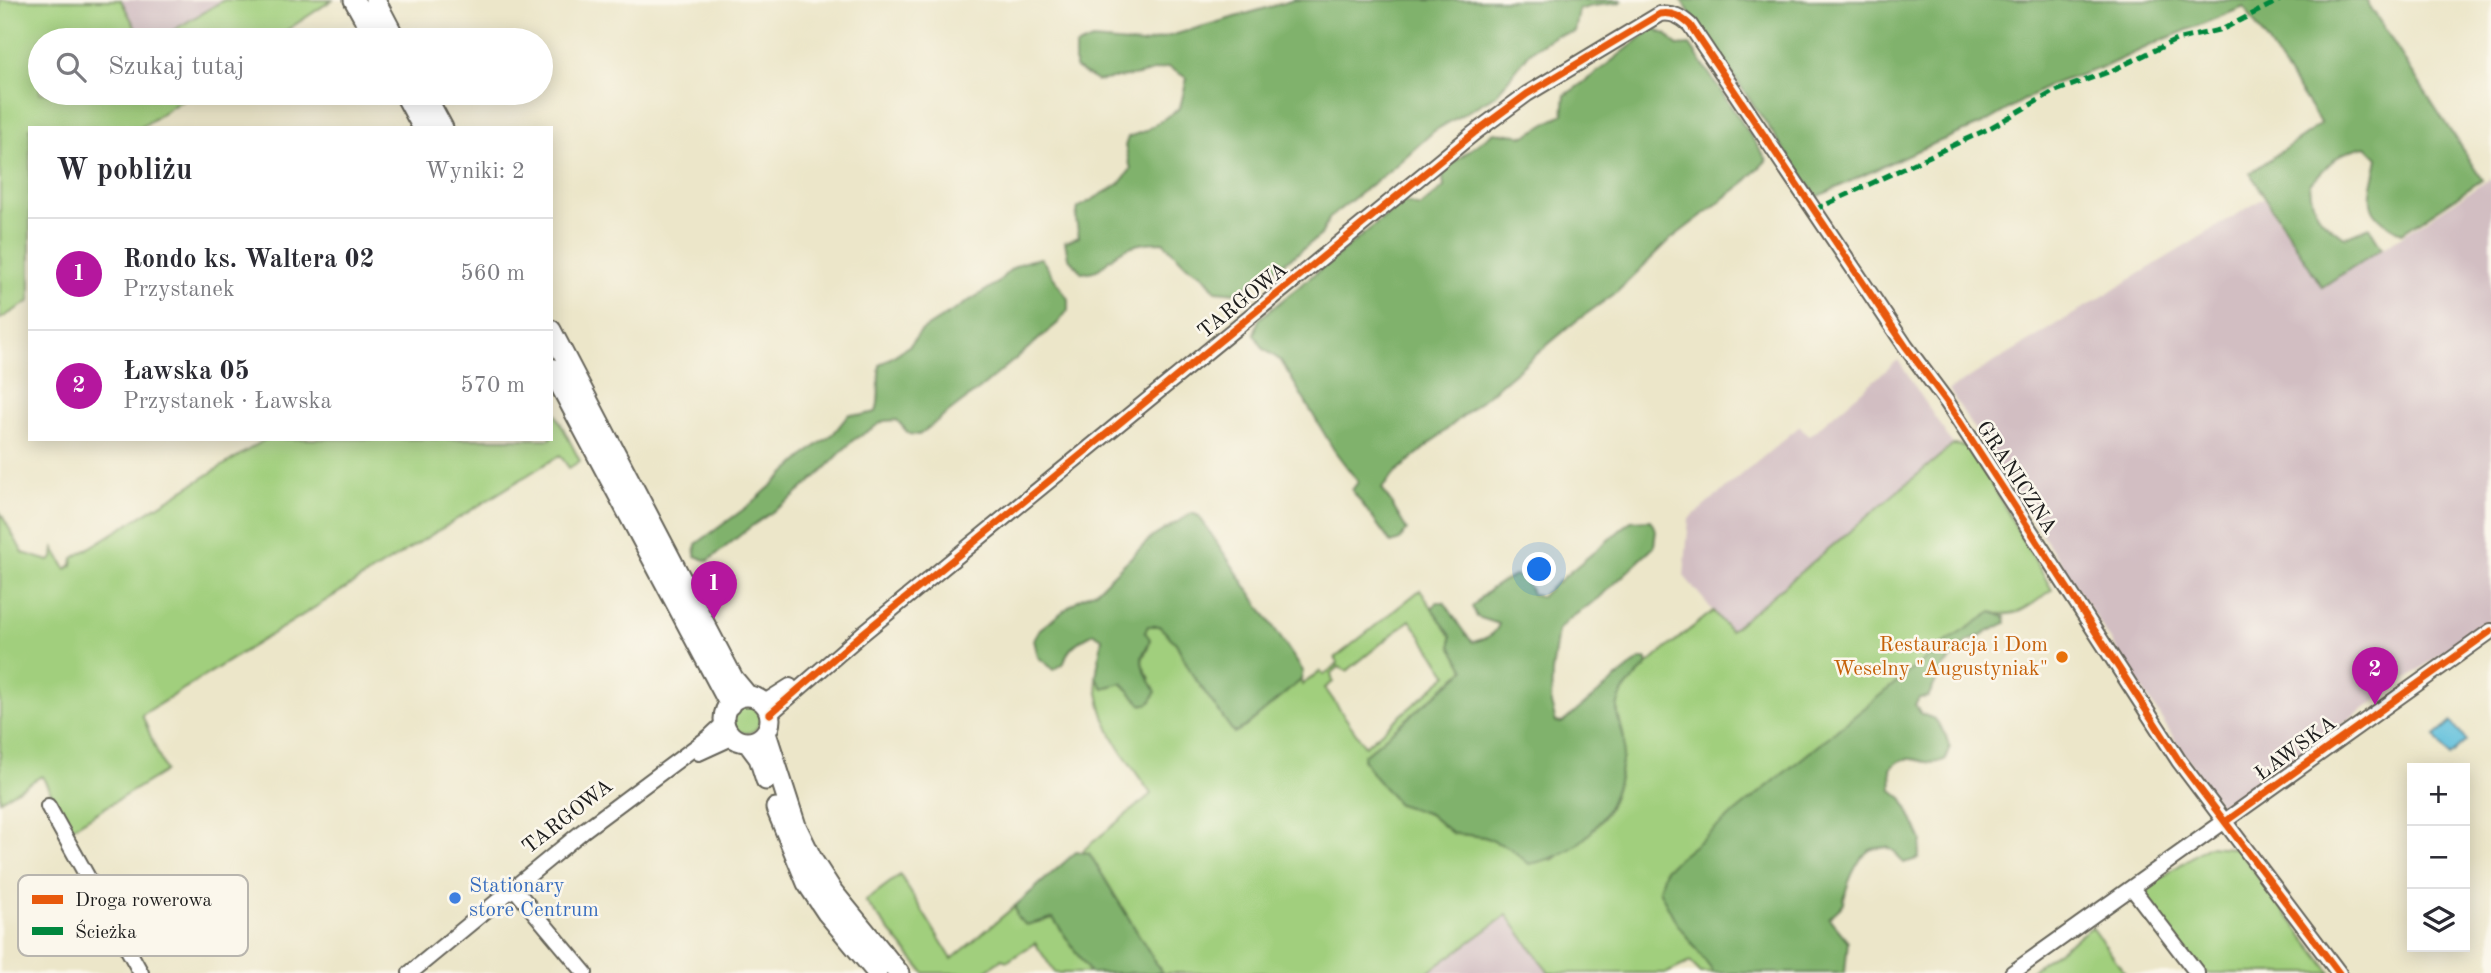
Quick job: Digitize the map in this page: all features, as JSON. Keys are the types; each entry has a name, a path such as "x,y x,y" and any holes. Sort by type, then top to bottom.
{"main road":[{"path":"354,0 369,28"},
{"path":"375,0 390,28"},
{"path":"411,105 422,126"},
{"path":"431,105 442,126"},
{"path":"553,334 733,678 762,711 796,826 813,861 838,898 899,973"},
{"path":"553,372 721,685 734,727 759,758 785,834 807,883 827,913 877,973"},
{"path":"734,727 738,698 762,711"},
{"path":"734,727 758,740 762,711"}],"street":[{"name":"TARGOWA","path":"762,711 862,635 1474,133 1527,94 1666,9"},
{"name":"GRANICZNA","path":"1666,9 1690,25 1906,347 1947,402 2179,761 2339,973"},
{"name":"ŁAWSKA","path":"2012,973 2491,631"},
{"name":"TARGOWA","path":"410,973 513,887 655,776 709,737 734,727"},
{"path":"48,806 86,875"},
{"path":"513,887 585,973"},
{"path":"2132,888 2197,973"},
{"path":"132,956 141,973"}],"shaded area":[{"path":"121,0 224,0 177,28 136,28"},
{"path":"2491,178 2491,618 2223,810 1949,390 2264,198 2322,288"},
{"path":"1898,360 1953,445 1730,631 1684,576 1689,519 1800,426 1809,436"},
{"path":"1577,865 1654,973 1427,973"}],"green space":[{"path":"0,0 121,0 136,28 28,28 28,105 175,105 143,126 28,126 28,302 0,319"},
{"path":"224,0 332,0 290,28 177,28"},
{"path":"1294,0 1622,0 1619,3 1579,10 1575,32 1556,35 1530,52 1496,95 1434,131 1394,167 1330,217 1321,235 1237,293 1216,291 1203,275 1187,266 1163,242 1131,246 1120,251 1098,269 1082,273 1068,257 1065,242 1079,237 1076,219 1078,208 1119,184 1131,169 1125,146 1128,137 1145,131 1180,108 1187,78 1168,67 1139,75 1097,81 1075,68 1075,47 1092,40 1142,44"},
{"path":"1681,0 2366,0 2482,180 2402,233 2388,225 2373,210 2371,193 2378,158 2366,146 2341,155 2310,184 2315,209 2330,227 2345,237 2369,227 2382,248 2322,287 2250,173 2321,124 2244,7 2106,66 2050,85 1984,123 1817,197"},
{"path":"1654,28 1667,35 1677,46 1690,45 1767,160 1743,184 1671,239 1617,292 1575,322 1396,472 1382,488 1407,530 1400,540 1391,543 1352,490 1358,482 1334,450 1281,361 1264,349 1254,334 1259,319 1403,202 1420,207 1444,187 1442,171 1494,132 1525,136 1563,114 1565,95"},
{"path":"1041,258 1068,299 1068,310 1058,323 982,387 919,435 909,434 897,420 884,421 852,441 791,499 708,561 695,556 696,544 751,504 812,449 833,434 849,414 876,412 880,365 910,345 921,331 999,282 1012,268"},
{"path":"553,409 580,461 569,468 560,455 142,715 165,771 70,829 42,776 0,800 0,512 23,553 49,561 53,558 54,548 66,569 72,565 73,558 263,441 553,441"},
{"path":"1953,445 1967,446 2052,590 2016,613 1992,612 1665,869 1660,891 1676,922 1714,973 1701,973 1690,962 1667,973 1549,973 1507,915 1427,973 1162,973 1089,853 1081,852 1151,794 1114,740 1102,711 1096,677 1103,688 1121,683 1142,704 1150,678 1142,661 1150,639 1144,633 1148,626 1159,626 1176,643 1192,674 1234,733 1245,727 1301,680 1302,685 1320,671 1324,675 1338,664 1335,658 1420,590 1451,636 1451,646 1465,670 1364,755 1363,759 1398,804 1429,814 1452,833 1484,837 1552,860 1580,842 1600,822 1613,798 1624,745 1618,705 1629,683 1651,661 1713,611 1730,631","holes":["1410,620 1448,675 1365,746 1325,688 1333,682 1331,674 1339,667 1347,671"]},
{"path":"1192,513 1199,516 1303,671 1301,680 1245,727 1234,733 1192,674 1176,643 1159,626 1148,626 1145,632 1150,639 1142,664 1156,692 1150,703 1142,705 1122,683 1103,688 1096,677 1102,638 1094,633 1075,645 1064,663 1054,670 1038,657 1034,640 1040,629 1079,599 1097,590 1151,538"},
{"path":"1650,520 1656,530 1654,547 1599,598 1558,630 1551,704 1556,722 1562,723 1640,659 1647,659 1647,666 1626,688 1618,704 1617,713 1624,743 1617,786 1611,803 1591,832 1564,852 1529,864 1510,848 1484,837 1452,833 1429,814 1398,804 1363,759 1364,755 1465,670 1451,646 1451,636 1432,608 1437,602 1444,602 1473,642 1485,638 1495,631 1499,624 1477,617 1472,607 1491,588 1515,575 1525,580 1533,595 1540,597 1631,521"},
{"path":"1992,612 2005,617 2006,623 1967,642 1943,667 1928,697 1919,698 1915,705 1921,714 1935,719 1946,736 1950,749 1946,759 1938,762 1905,759 1891,769 1892,790 1903,799 1922,841 1918,859 1903,863 1895,852 1887,847 1870,850 1860,860 1849,882 1844,904 1829,918 1848,941 1845,973 1714,973 1676,922 1659,890 1665,869 1946,642"},
{"path":"746,705 756,709 760,719 756,729 746,733 736,729 732,719 736,709"},
{"path":"2208,846 2235,846 2331,973 2200,973 2140,892"},
{"path":"1076,852 1089,853 1162,973 1090,973 1053,918 1026,925 1017,917 1015,906"},
{"path":"900,875 952,959 1015,906 1017,917 1026,925 1053,918 1090,973 1055,973 1035,943 1008,961 1002,959 983,973 924,973 865,901"},
{"path":"2092,927 2125,973 2027,973"}],"water":[{"path":"2452,722 2466,741 2449,756 2435,736"}],"marked path":[{"path":"1814,210 1988,129 2053,92 2111,71 2176,40 2223,29 2280,0"}],"cycle path":[{"path":"770,714 862,634 1474,133 1527,94 1660,14 1673,14 1690,25 1906,347 1947,402 2179,761 2339,973"},
{"path":"2225,822 2491,631"}],"place":[{"name":"Rondo ks. Waltera 02","path":"714,619"},
{"name":"Restauracja i Dom Weselny \"Augustyniak\"","path":"2062,657"},
{"name":"Ławska 05","path":"2375,705"},
{"name":"Stationary store Centrum","path":"455,898"}]}
